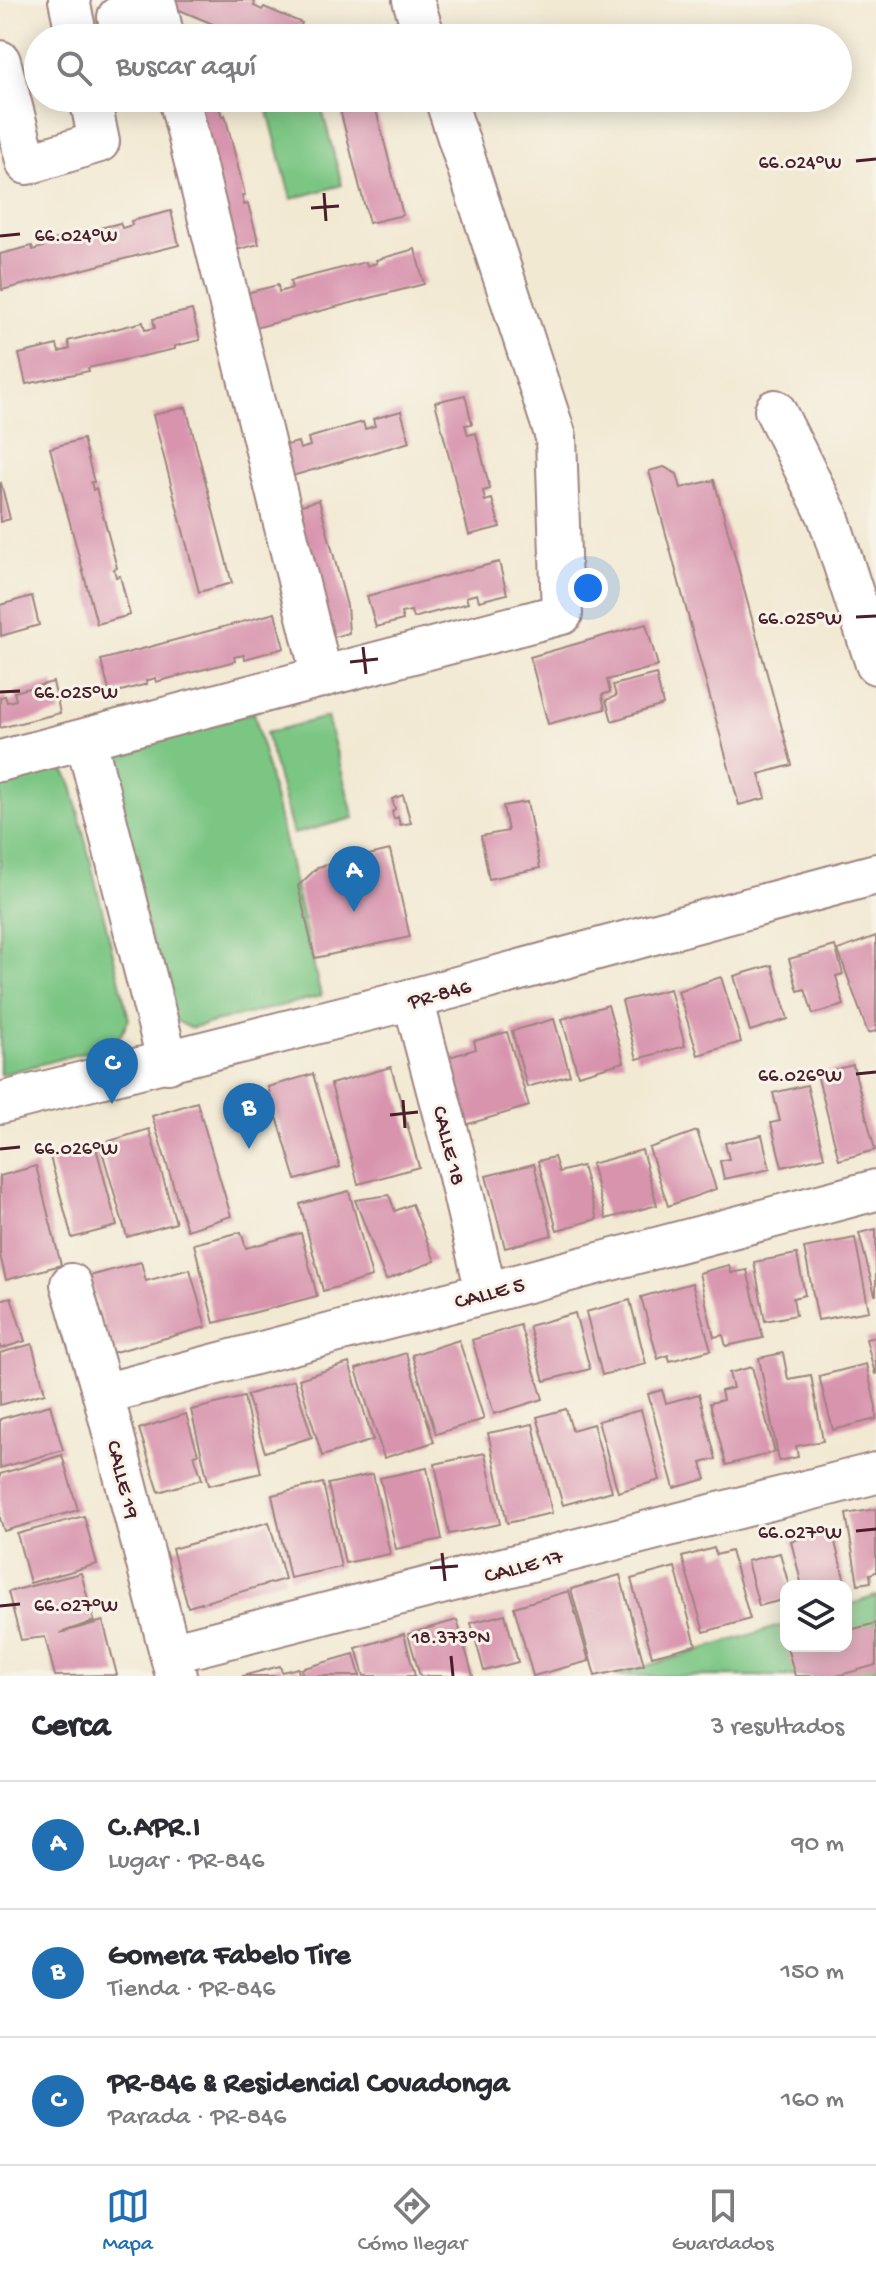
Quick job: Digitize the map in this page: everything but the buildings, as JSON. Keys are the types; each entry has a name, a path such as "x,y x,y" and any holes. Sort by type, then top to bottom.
{"street":[{"path":"69,0 74,24"},
{"path":"413,0 421,24"},
{"path":"118,17 157,8 161,24"},
{"path":"0,61 27,164 99,142 93,112"},
{"path":"182,112 322,677"},
{"path":"0,761 562,614 556,437 450,112"},
{"path":"775,410 828,516 876,664"},
{"path":"86,740 168,1063"},
{"name":"PR-846","path":"0,1103 413,999 876,874"},
{"name":"CALLE 18","path":"413,999 486,1292"},
{"name":"CALLE 5","path":"103,1394 876,1190"},
{"name":"CALLE 19","path":"71,1284 103,1394 173,1665"},
{"name":"CALLE 17","path":"173,1665 876,1473"}],"green space":[{"path":"268,112 323,112 342,185 291,199"},
{"path":"254,712 321,996 190,1028 170,1014 103,754"},
{"path":"327,717 354,818 293,834 266,733"},
{"path":"52,764 63,769 71,782 129,1019 120,1036 108,1046 0,1075 0,778"},
{"path":"876,1596 876,1676 614,1676 780,1626 780,1652 852,1652 852,1604"}],"place":[{"name":"C.APR.I","path":"354,912"},
{"name":"PR-846 & Residencial Covadonga","path":"112,1104"},
{"name":"Gomera Fabelo Tire","path":"249,1149"}]}
